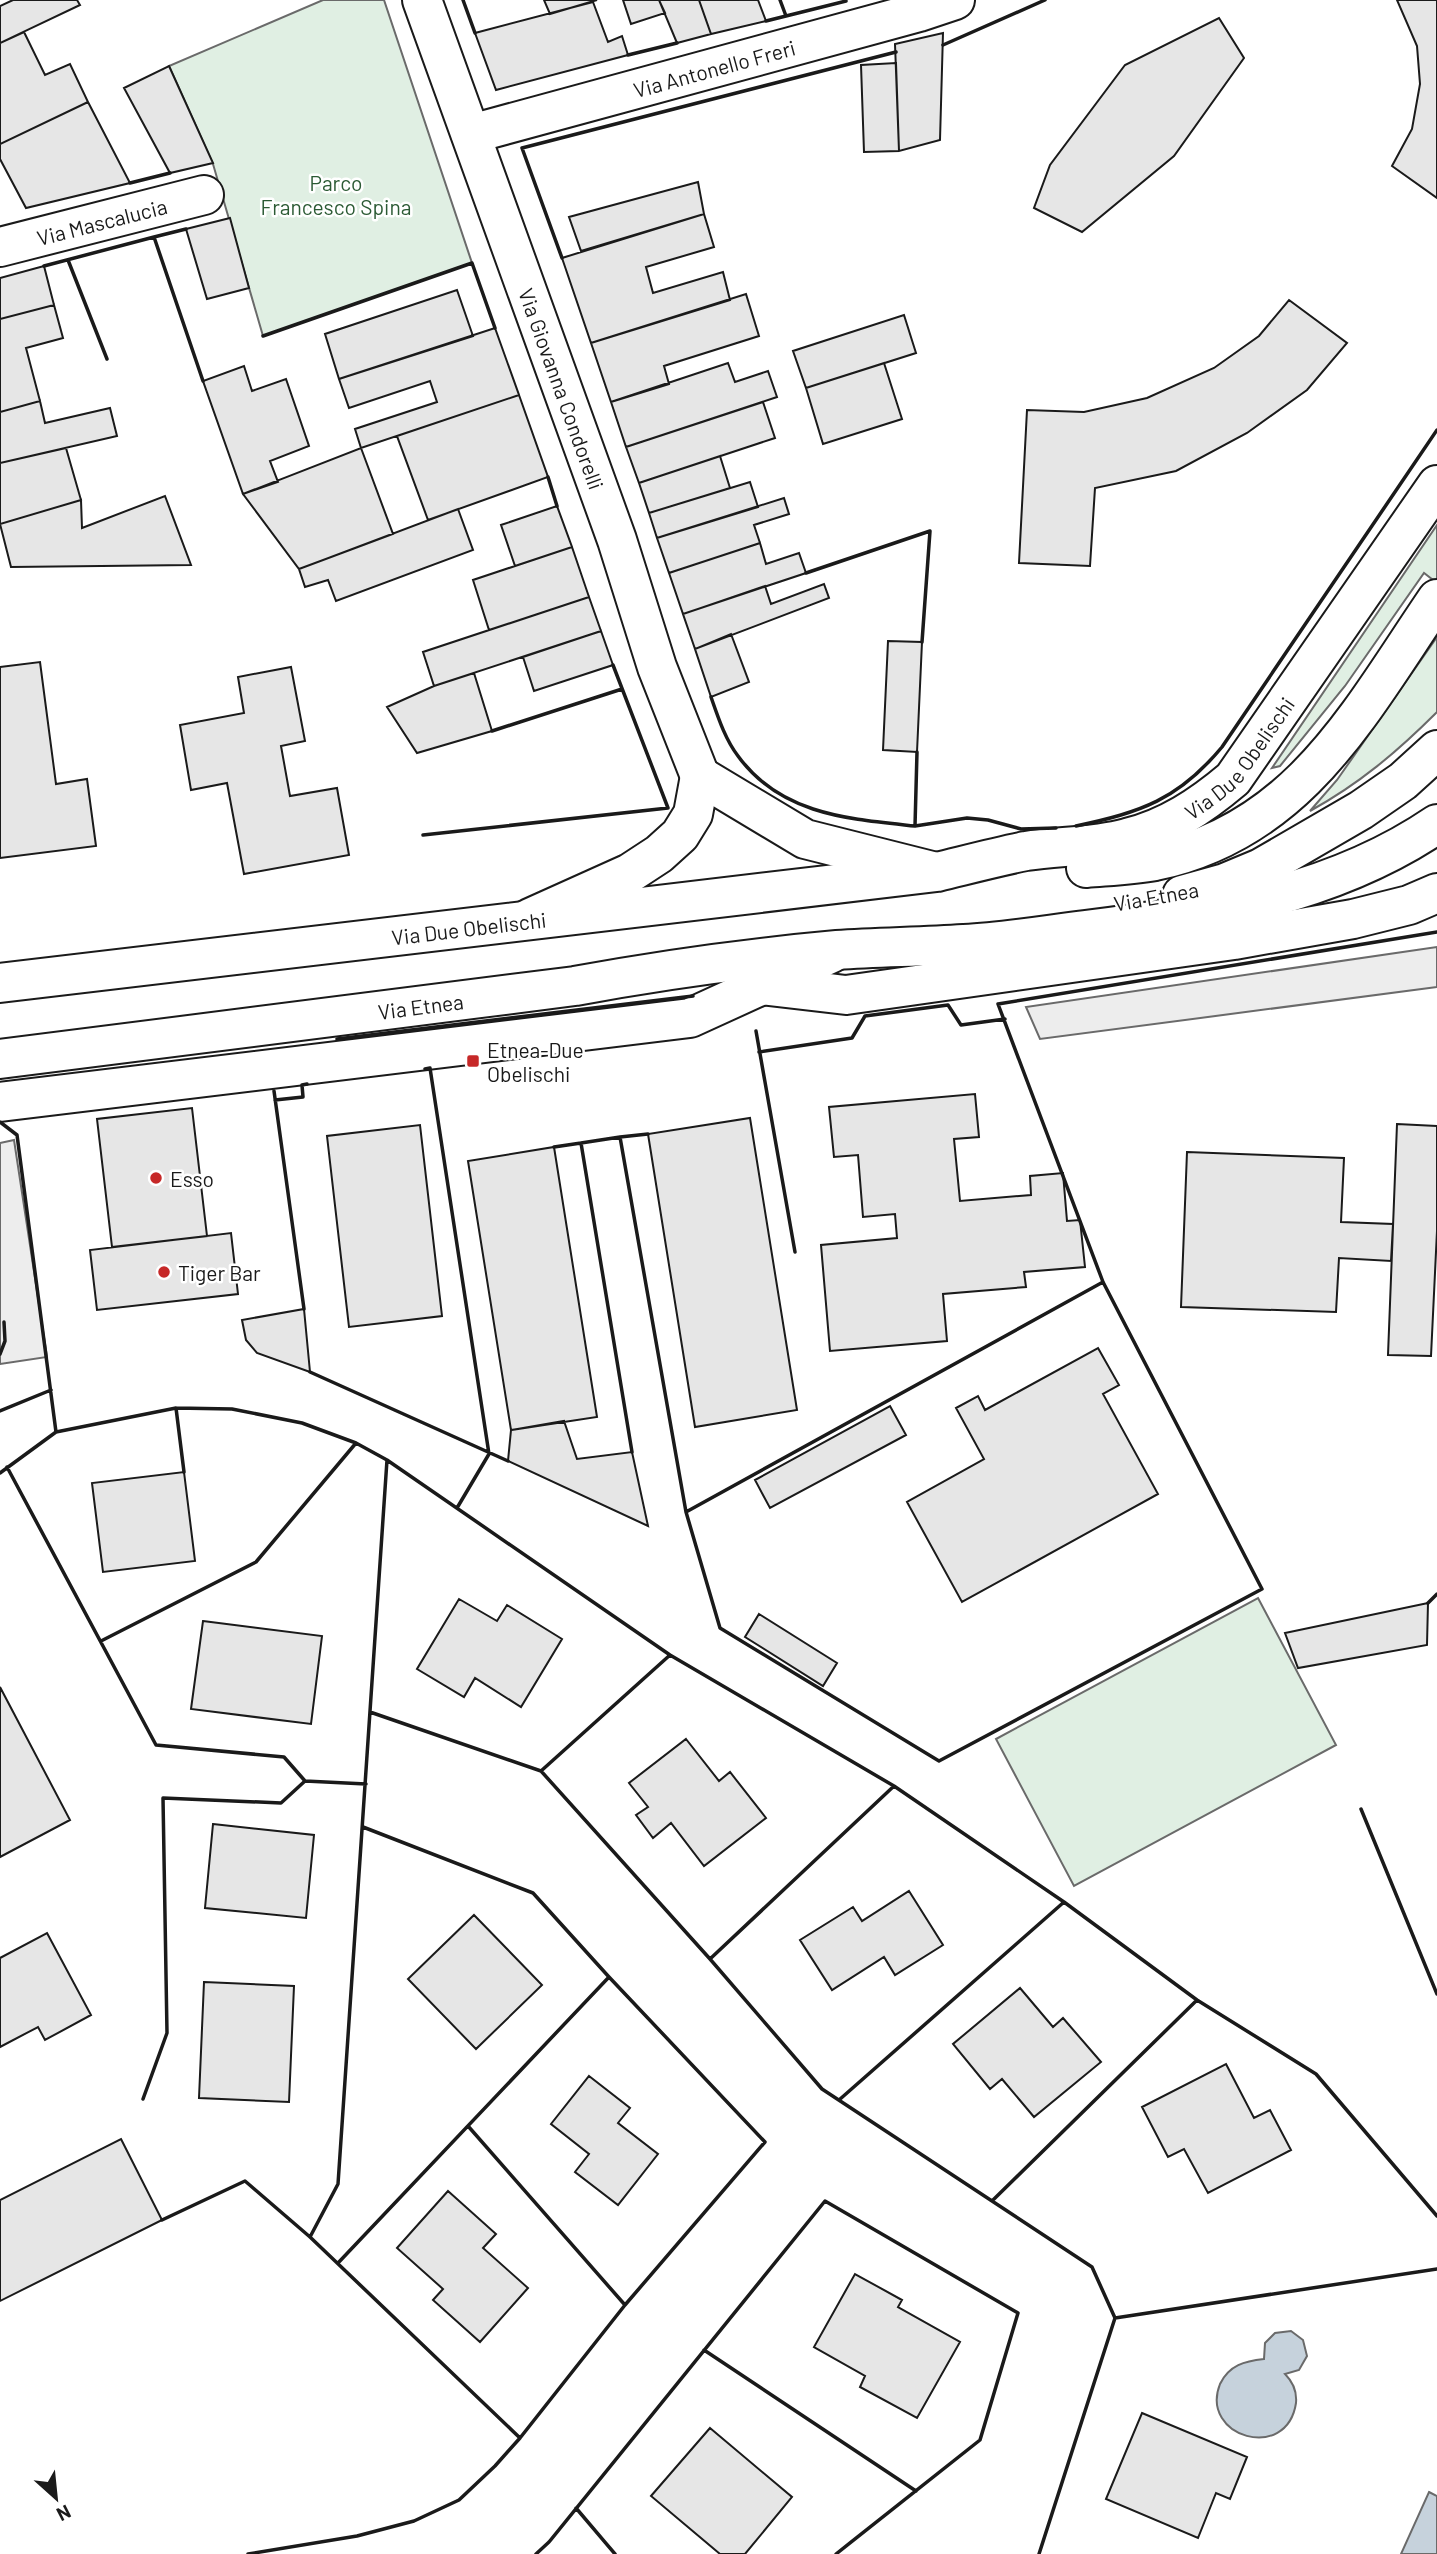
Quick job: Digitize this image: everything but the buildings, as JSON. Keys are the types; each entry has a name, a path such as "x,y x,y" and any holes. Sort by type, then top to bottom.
{"main road":[{"name":"Via Giovanna Condorelli","path":"422,0 617,540 657,667 700,776"},
{"name":"Via Antonello Freri","path":"471,134 955,0"},
{"name":"Via Mascalucia","path":"3,239 204,195"},
{"name":"Via Due Obelischi","path":"937,873 1024,852 1125,839 1183,816 1208,801 1233,779 1254,752 1437,485"},
{"name":"Via Due Obelischi","path":"0,983 937,873 1024,874 1155,861 1229,835 1257,820 1298,787 1324,760 1353,723 1437,599"},
{"name":"Via Etnea","path":"838,950 964,922 1171,898 1225,883 1261,868 1361,810 1403,781 1437,750"},
{"path":"522,922 630,873 659,854 680,835 693,814 700,776 805,839 937,873"},
{"name":"Via Etnea","path":"0,1059 575,986 648,972 838,950 966,944 1179,918 1287,894 1385,855 1437,824"},
{"path":"648,972 846,995 1287,930 1387,911 1437,893"},
{"path":"0,1102 690,1018 838,950"},
{"path":"247,1028 252,1073"}],"green space":[{"name":"Parco Francesco Spina","path":"323,0 384,0 472,263 263,336 213,164 169,66"},
{"path":"1437,525 1437,583 1424,573 1345,686 1280,766 1272,768"},
{"path":"1437,637 1437,712 1377,766 1310,811 1337,780"},
{"path":"1258,1598 1336,1745 1074,1886 996,1739"}],"shaded area":[{"path":"1437,947 1437,987 1040,1039 1026,1007"},
{"path":"14,1140 47,1357 0,1364 0,1143"},
{"path":"1291,2331 1303,2340 1307,2356 1299,2370 1285,2374 1296,2395 1289,2422 1277,2433 1262,2437 1247,2436 1232,2429 1222,2418 1217,2402 1220,2384 1228,2372 1238,2365 1264,2359 1265,2343 1275,2333"},
{"path":"1429,2492 1437,2496 1437,2554 1401,2554"}],"wall":[{"path":"463,0 475,33"},
{"path":"766,21 786,16 780,0"},
{"path":"943,45 1045,0"},
{"path":"786,16 846,1"},
{"path":"628,55 677,43"},
{"path":"562,258 522,148 896,52"},
{"path":"130,183 170,173"},
{"path":"154,237 186,229"},
{"path":"44,266 154,237 203,381"},
{"path":"68,260 107,359"},
{"path":"263,336 472,263 495,328"},
{"path":"1076,826 1120,815 1157,801 1174,792 1206,765 1222,747 1437,430"},
{"path":"548,477 557,506"},
{"path":"806,573 930,531 922,642"},
{"path":"423,835 668,808 613,665"},
{"path":"492,731 622,689"},
{"path":"711,697 729,742 755,776 795,802 818,810 841,816 915,826 917,752"},
{"path":"915,826 967,818 988,820 1021,829 1056,828"},
{"path":"581,1143 620,1137 686,1512 720,1628 939,1761 1262,1589 1103,1282 998,1004 1437,932"},
{"path":"337,1039 693,996"},
{"path":"759,1052 852,1038 865,1016 948,1005 961,1025 1005,1019"},
{"path":"756,1031 795,1252"},
{"path":"425,1069 430,1068 489,1454 457,1508"},
{"path":"275,1100 303,1097 302,1085 307,1084"},
{"path":"274,1091 304,1309"},
{"path":"0,1122 17,1135 56,1432"},
{"path":"620,1137 648,1134"},
{"path":"554,1147 581,1143 632,1452"},
{"path":"686,1512 1103,1282"},
{"path":"0,1354 5,1341 4,1322"},
{"path":"310,1372 508,1461"},
{"path":"0,1411 51,1390"},
{"path":"176,1408 184,1472"},
{"path":"0,1473 56,1432 176,1408 232,1409 302,1423 356,1443 387,1460 670,1655 894,1786 1064,1902 1197,2000 1316,2074 1437,2216"},
{"path":"101,1641 256,1562 356,1443"},
{"path":"310,2237 338,2184 387,1460"},
{"path":"7,1467 156,1745 284,1757 305,1781 281,1803 163,1798 167,2033 143,2099"},
{"path":"1428,1603 1437,1594"},
{"path":"541,1771 670,1655"},
{"path":"370,1712 541,1771 710,1959 822,2089 1092,2267 1115,2318 1039,2554"},
{"path":"305,1781 366,1784"},
{"path":"710,1959 894,1786"},
{"path":"1361,1809 1437,1994"},
{"path":"363,1827 533,1893 765,2142 625,2305 520,2438"},
{"path":"839,2100 1064,1902"},
{"path":"338,2263 609,1977"},
{"path":"992,2201 1197,2000"},
{"path":"468,2126 625,2305"},
{"path":"162,2220 245,2181 310,2237 520,2438 459,2500 414,2521 357,2536 248,2554"},
{"path":"536,2554 549,2542 825,2201 1018,2313 980,2440 836,2554"},
{"path":"1115,2318 1437,2269"},
{"path":"704,2350 916,2491"},
{"path":"576,2508 615,2554"}],"place":[{"name":"Etnea-Due Obelischi","path":"473,1061"},
{"name":"Esso","path":"156,1178"},
{"name":"Tiger Bar","path":"164,1272"}]}
